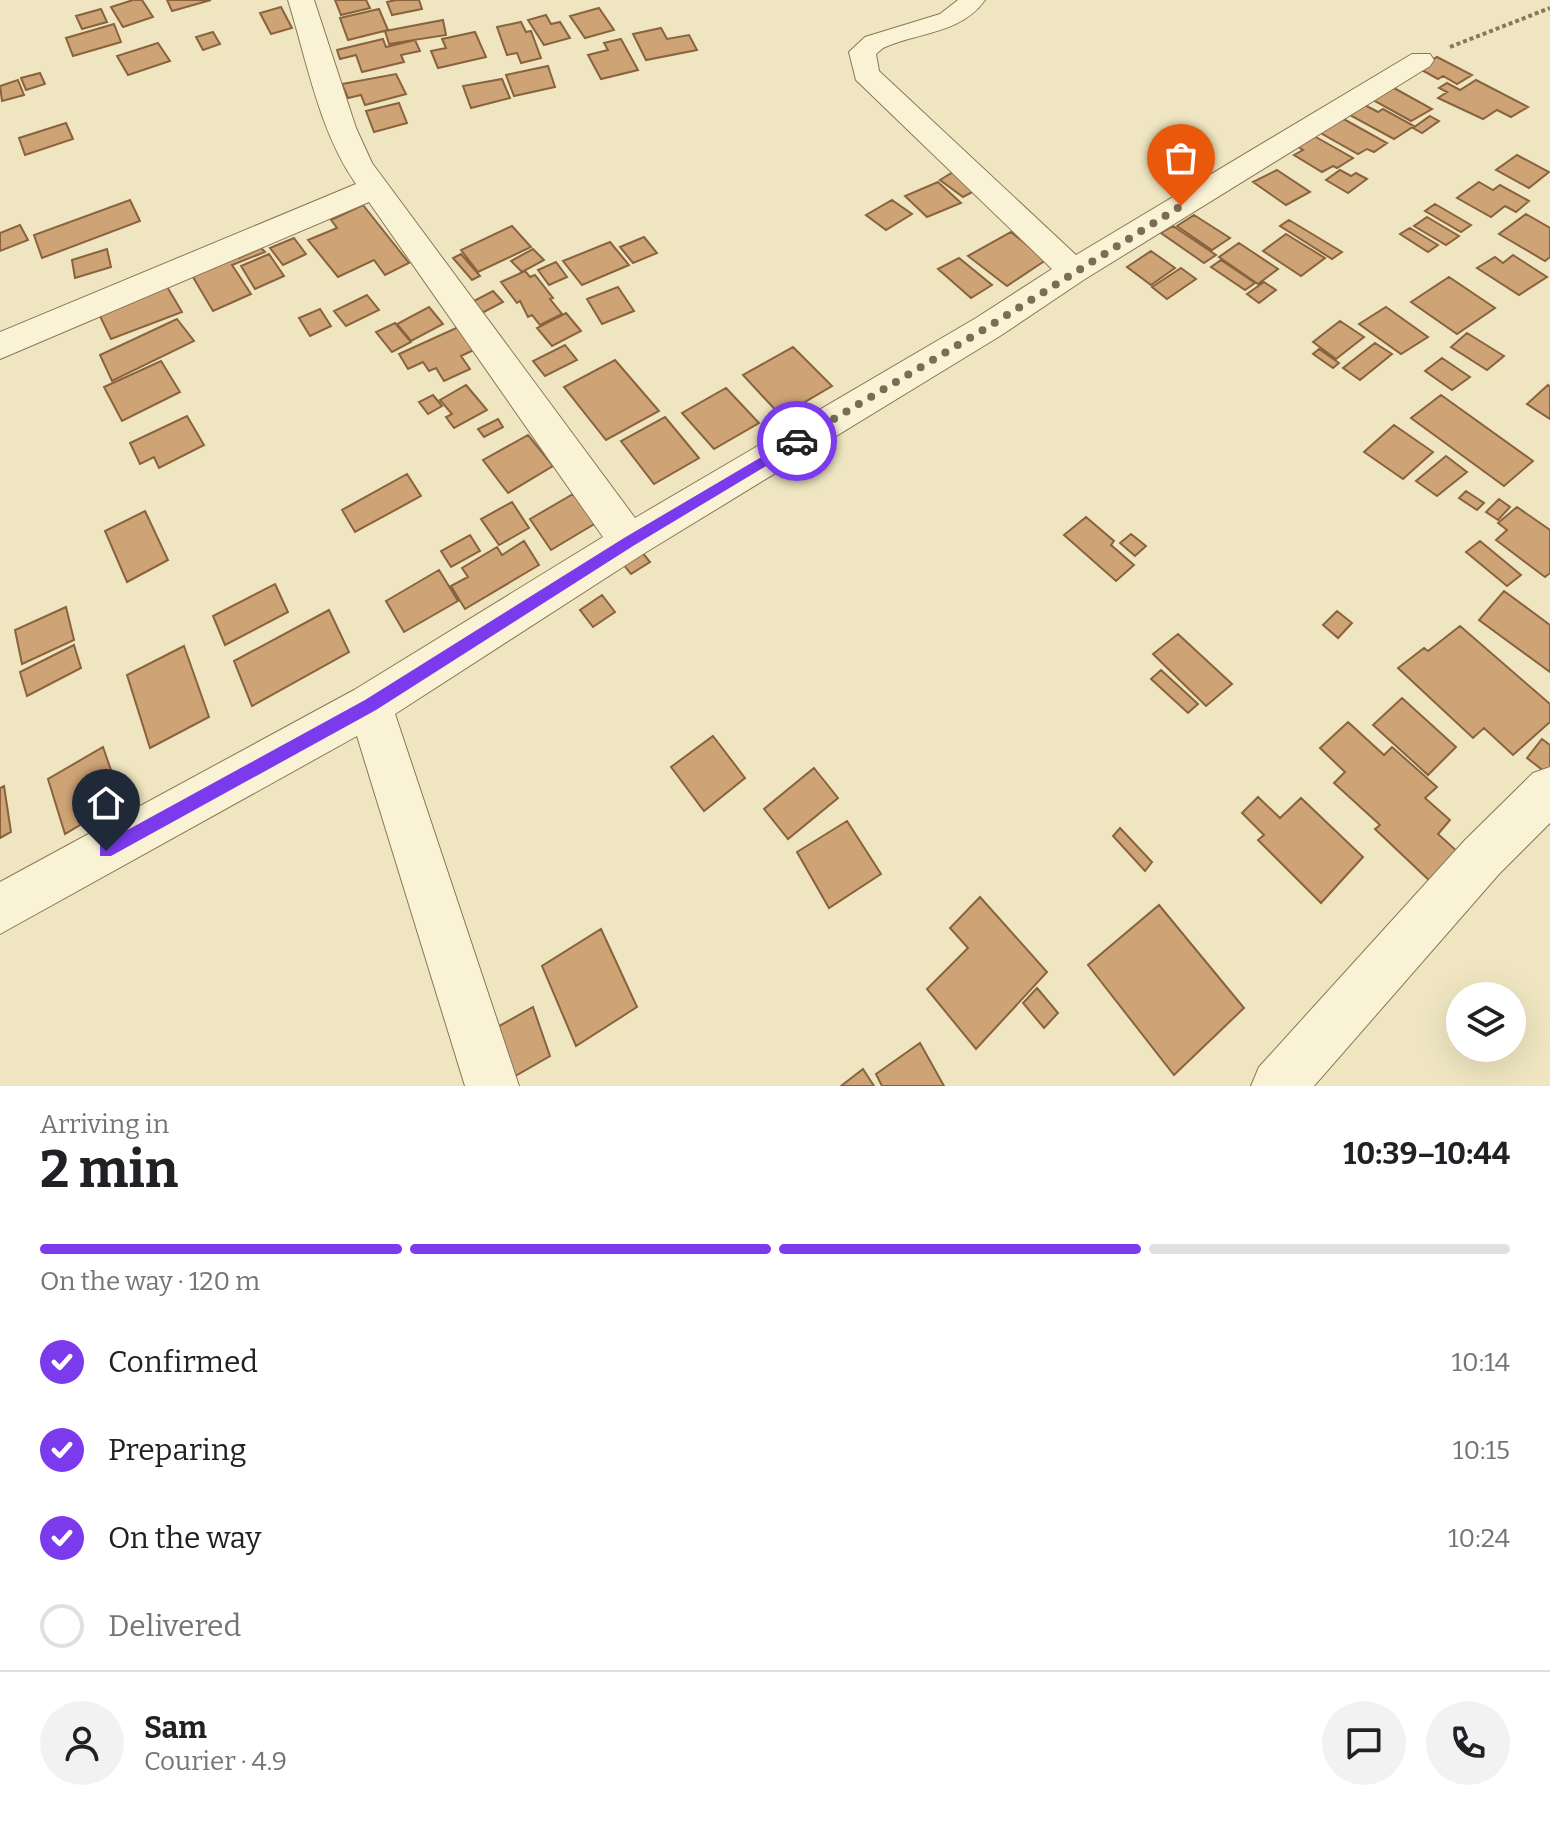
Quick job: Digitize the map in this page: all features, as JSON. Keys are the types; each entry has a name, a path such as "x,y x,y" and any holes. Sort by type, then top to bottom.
{"street":[{"path":"301,0 342,128 358,165 629,542"},
{"path":"972,0 963,12 948,19 867,47 862,52 866,74 1074,271"},
{"path":"0,909 370,705 629,542 988,327 1074,271 1421,60"},
{"path":"0,346 374,188"},
{"path":"370,705 492,1086"},
{"path":"1278,1086 1482,857 1550,790"}],"path":[{"path":"1421,60 1550,8"}],"building":[{"path":"142,0 153,17 123,27 111,7"},
{"path":"167,0 211,0 172,11"},
{"path":"335,0 366,0 370,8 341,15"},
{"path":"419,0 422,9 392,15 387,2"},
{"path":"281,7 292,28 271,34 260,13"},
{"path":"599,8 614,30 585,38 570,16"},
{"path":"101,9 107,22 82,29 76,16"},
{"path":"379,9 388,30 348,40 340,18"},
{"path":"546,15 551,24 560,22 570,38 544,45 528,20"},
{"path":"443,20 446,35 389,44 385,31"},
{"path":"521,22 526,32 531,31 541,58 521,63 517,53 507,55 497,27"},
{"path":"114,24 121,42 73,56 66,38"},
{"path":"661,28 667,39 689,35 697,50 646,60 633,34"},
{"path":"213,32 220,44 203,50 196,37"},
{"path":"475,32 486,57 438,68 431,51 446,48 442,39"},
{"path":"383,39 386,47 415,40 420,51 401,55 404,62 362,72 356,55 340,59 337,50"},
{"path":"621,39 638,70 601,79 588,55 608,50 604,43"},
{"path":"158,43 170,61 128,75 117,56"},
{"path":"1437,57 1472,75 1457,84 1443,76 1438,79 1418,68"},
{"path":"548,66 555,87 514,96 506,75"},
{"path":"40,73 45,84 26,90 21,78"},
{"path":"396,74 406,94 365,105 361,95 348,98 342,84"},
{"path":"502,79 510,98 471,108 463,86"},
{"path":"18,80 24,95 2,101 0,86"},
{"path":"1476,80 1528,107 1511,117 1497,110 1483,119 1438,98 1447,92 1439,88 1447,83 1460,90"},
{"path":"1394,88 1432,109 1411,121 1373,100"},
{"path":"399,103 407,123 374,132 366,111"},
{"path":"1361,103 1378,112 1383,109 1414,126 1394,139 1346,113"},
{"path":"1430,116 1439,121 1422,133 1413,128"},
{"path":"1340,117 1387,143 1374,152 1367,149 1358,154 1317,131"},
{"path":"66,123 73,139 25,155 19,138"},
{"path":"1314,136 1353,158 1337,168 1333,166 1322,172 1294,155 1303,150 1297,146"},
{"path":"1517,155 1549,172 1529,188 1496,170"},
{"path":"1277,170 1310,192 1286,205 1253,182"},
{"path":"1340,170 1367,179 1348,193 1326,180"},
{"path":"953,172 976,190 963,197 940,180"},
{"path":"938,182 961,203 927,217 905,196"},
{"path":"1479,182 1493,190 1500,185 1529,201 1516,212 1505,206 1491,217 1457,198"},
{"path":"130,200 140,221 42,258 34,235"},
{"path":"892,200 912,214 886,230 866,215"},
{"path":"1435,204 1471,225 1461,232 1425,211"},
{"path":"363,205 409,263 385,275 374,260 338,277 308,240 337,228 331,220"},
{"path":"1526,214 1550,228 1550,257 1545,261 1499,234"},
{"path":"1194,215 1230,238 1212,250 1177,226"},
{"path":"1427,217 1459,236 1446,245 1414,226"},
{"path":"1289,220 1342,252 1332,259 1280,226"},
{"path":"20,225 28,240 0,251 0,233"},
{"path":"512,226 531,247 478,272 461,250"},
{"path":"1173,226 1216,255 1204,263 1161,233"},
{"path":"1410,228 1438,245 1428,252 1400,234"},
{"path":"1011,232 1046,260 1007,286 968,256"},
{"path":"1286,234 1325,258 1301,276 1263,251"},
{"path":"644,237 657,253 633,263 620,247"},
{"path":"294,238 306,254 283,265 270,248"},
{"path":"610,242 629,265 582,285 563,261"},
{"path":"1239,243 1278,269 1258,284 1219,257"},
{"path":"261,248 265,252 232,265 251,294 213,311 190,272 235,253 239,258"},
{"path":"107,249 111,267 75,278 72,260"},
{"path":"533,249 544,260 522,272 511,261"},
{"path":"1151,251 1175,268 1151,285 1127,267"},
{"path":"269,254 284,276 255,289 241,266"},
{"path":"461,254 480,276 472,280 453,258"},
{"path":"1513,255 1547,277 1519,295 1477,268 1495,257 1503,263"},
{"path":"959,258 992,285 971,298 938,269"},
{"path":"1221,260 1255,283 1245,290 1211,267"},
{"path":"556,262 567,277 549,285 538,270"},
{"path":"1181,268 1196,279 1167,299 1152,287"},
{"path":"525,271 530,277 535,275 562,314 540,325 532,315 528,317 520,301 517,303 501,282"},
{"path":"1449,277 1495,308 1457,334 1411,302"},
{"path":"1264,282 1276,290 1259,303 1247,294"},
{"path":"166,285 182,312 111,339 99,314"},
{"path":"618,287 634,311 602,324 587,299"},
{"path":"493,291 503,302 482,313 472,302"},
{"path":"367,295 379,310 346,326 334,311"},
{"path":"429,307 443,324 411,341 397,324"},
{"path":"1386,307 1428,337 1401,354 1359,324"},
{"path":"320,309 331,326 310,336 299,318"},
{"path":"566,313 581,331 552,346 537,328"},
{"path":"177,319 194,341 112,381 100,355"},
{"path":"1340,321 1364,337 1336,359 1313,342"},
{"path":"395,323 411,342 392,352 376,332"},
{"path":"465,324 480,347 461,356 470,369 444,381 436,368 429,371 423,362 408,369 399,354"},
{"path":"1467,333 1504,356 1487,370 1451,347"},
{"path":"1375,343 1392,354 1360,380 1343,368"},
{"path":"565,345 577,360 545,376 533,361"},
{"path":"793,347 832,386 781,416 743,375"},
{"path":"1319,349 1339,363 1333,368 1313,354"},
{"path":"1442,358 1470,377 1452,390 1425,371"},
{"path":"615,360 659,411 606,440 564,387"},
{"path":"161,361 180,392 122,421 104,387"},
{"path":"466,385 487,410 454,428 446,417 452,414 440,400"},
{"path":"1548,385 1550,387 1550,419 1527,404"},
{"path":"726,388 759,423 714,449 682,413"},
{"path":"433,395 442,406 428,414 419,402"},
{"path":"1441,395 1533,461 1504,486 1411,418"},
{"path":"187,416 204,445 159,468 154,457 140,464 130,443"},
{"path":"665,417 699,458 654,484 621,441"},
{"path":"498,419 503,427 484,437 478,429"},
{"path":"1394,425 1433,452 1403,479 1364,452"},
{"path":"528,435 553,466 508,493 483,460"},
{"path":"1446,456 1467,472 1437,496 1416,481"},
{"path":"407,474 421,496 355,532 342,510"},
{"path":"1466,491 1484,503 1477,510 1459,498"},
{"path":"573,494 596,523 551,550 530,519"},
{"path":"1499,499 1510,507 1498,520 1486,512"},
{"path":"512,502 529,528 499,545 481,519"},
{"path":"1517,507 1550,530 1550,573 1545,577 1496,540 1507,530 1498,523"},
{"path":"145,511 168,560 127,582 105,531"},
{"path":"1086,517 1114,541 1111,545 1134,565 1116,581 1064,535"},
{"path":"1131,534 1146,546 1135,556 1120,543"},
{"path":"470,535 480,551 451,567 441,551"},
{"path":"524,541 539,565 465,609 451,586 468,577 462,568 497,547 502,555"},
{"path":"1480,541 1521,575 1507,586 1466,552"},
{"path":"641,551 650,562 631,574 623,564"},
{"path":"439,570 458,601 404,632 386,601"},
{"path":"275,584 288,612 225,645 213,616"},
{"path":"1504,591 1550,625 1550,672 1479,620"},
{"path":"602,595 615,612 593,627 580,610"},
{"path":"66,607 74,640 22,664 15,630"},
{"path":"329,610 349,652 252,706 234,661"},
{"path":"1337,611 1352,623 1338,638 1323,625"},
{"path":"1460,626 1550,704 1550,722 1513,755 1484,728 1473,738 1398,668 1424,648 1428,651"},
{"path":"1178,634 1232,684 1206,706 1153,654"},
{"path":"74,645 81,668 27,696 20,672"},
{"path":"184,646 209,717 150,748 127,675"},
{"path":"1161,670 1198,704 1188,713 1151,679"},
{"path":"1402,698 1456,747 1428,775 1373,725"},
{"path":"1348,722 1384,755 1392,747 1437,787 1425,798 1450,820 1438,834 1459,853 1432,883 1375,829 1380,825 1334,783 1345,772 1320,748"},
{"path":"713,736 745,778 704,811 671,767"},
{"path":"1542,739 1550,745 1550,776 1527,758"},
{"path":"103,747 113,776 103,782 109,800 87,813 90,819 65,834 48,779"},
{"path":"814,768 838,798 788,839 764,809"},
{"path":"4,786 11,832 0,838 0,788"},
{"path":"1258,797 1280,818 1301,798 1363,857 1321,903 1258,840 1264,835 1242,813"},
{"path":"847,821 881,874 829,908 797,852"},
{"path":"1120,828 1152,862 1145,871 1113,836"},
{"path":"980,897 1047,972 976,1049 927,989 968,948 950,928"},
{"path":"1159,905 1244,1008 1174,1075 1088,965"},
{"path":"601,929 637,1007 576,1046 542,966"},
{"path":"1037,988 1058,1013 1044,1028 1023,1003"},
{"path":"533,1007 550,1056 510,1079 494,1029"},
{"path":"920,1043 944,1086 882,1086 876,1074"},
{"path":"863,1069 874,1086 841,1086"}],"way so far":[{"path":"797,441 988,327 1181,206"}],"route":[{"path":"106,851 370,705 629,542 797,441"}]}
